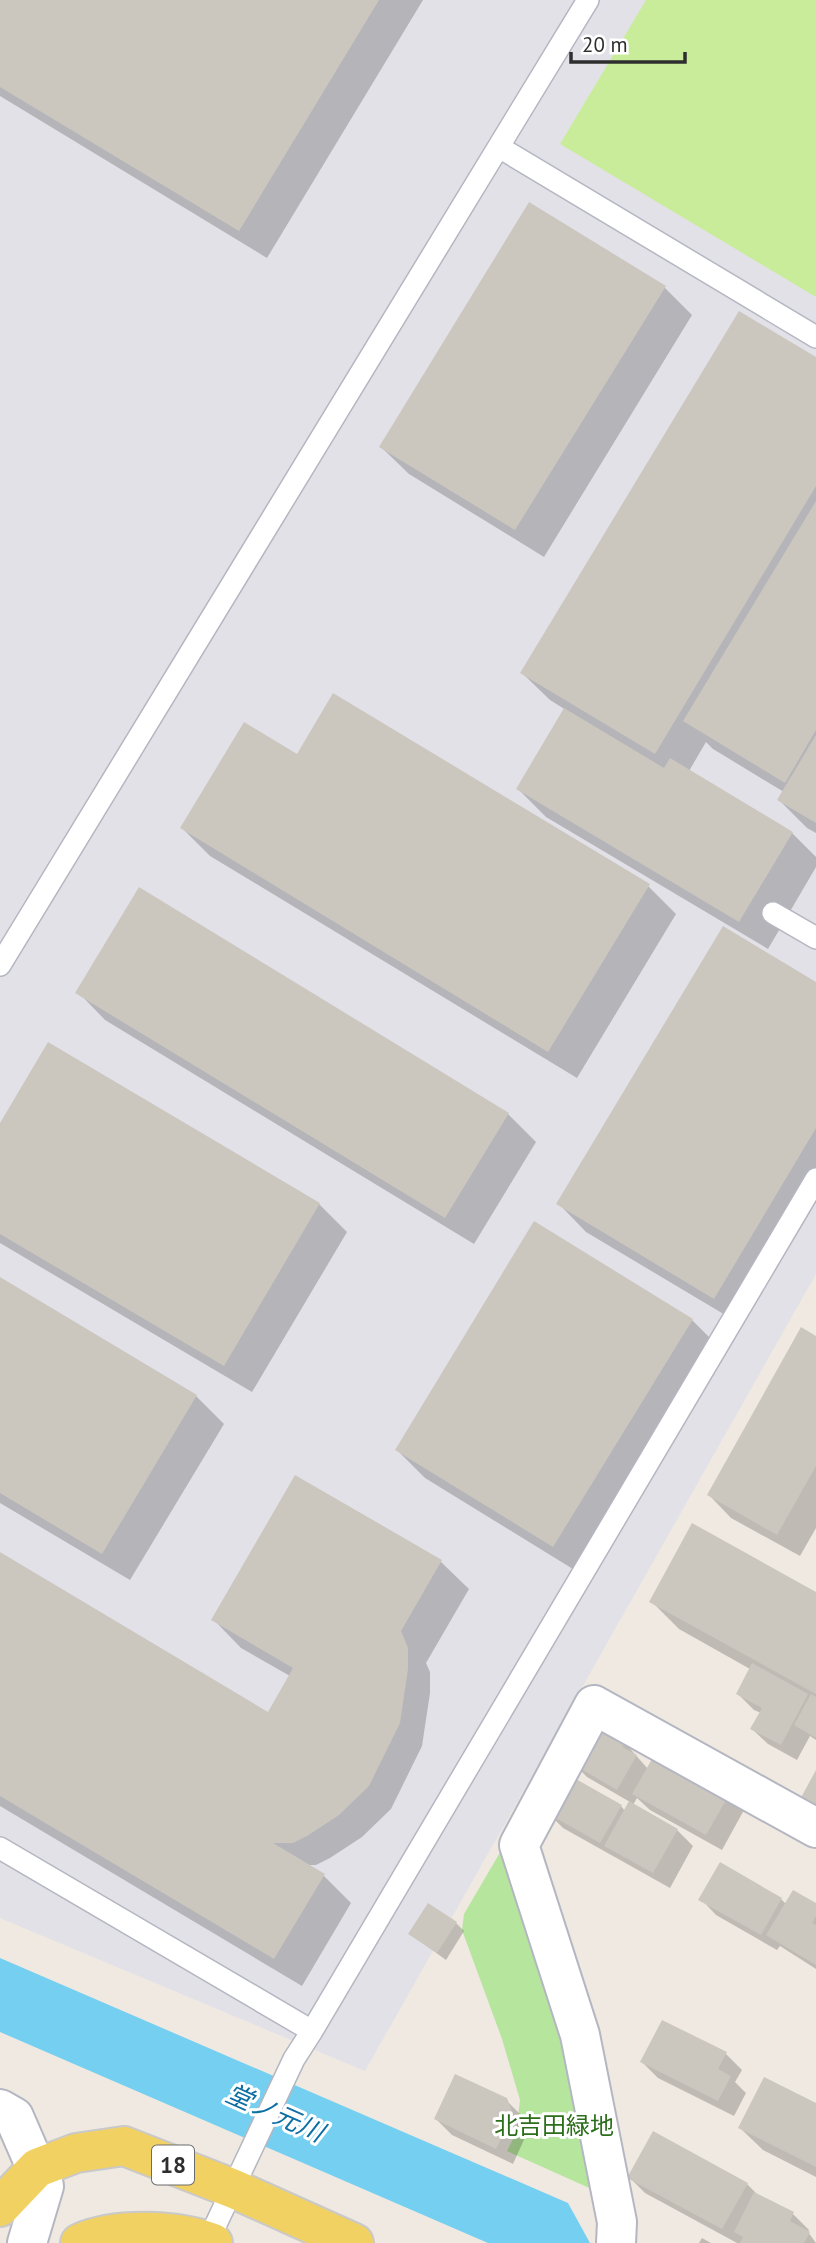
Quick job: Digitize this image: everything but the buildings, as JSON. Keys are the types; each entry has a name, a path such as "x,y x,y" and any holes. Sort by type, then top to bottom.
{"main road":[{"name":"18","path":"0,2207 37,2168 76,2153 124,2146 234,2189 354,2243"},
{"path":"80,2243 97,2235 157,2232 211,2242"}],"street":[{"path":"616,2243 617,2222 580,2035 519,1845 594,1705 816,1828"},
{"path":"0,2109 14,2117 44,2186 27,2243"}],"lane":[{"path":"0,965 588,0"},
{"path":"499,147 816,337"},
{"path":"773,913 816,938"},
{"path":"211,2242 293,2059 816,1179"},
{"path":"0,1848 312,2031"}],"shaded area":[{"path":"0,0 816,0 816,1274 365,2071 0,1918"}],"green space":[{"path":"646,0 816,0 816,297 560,144"},
{"name":"北吉田緑地","path":"505,1844 575,2041 596,2191 507,2151 516,2133 520,2100 502,2039 462,1930 464,1914"}],"water":[{"name":"堂ノ元川","path":"0,1958 568,2203 590,2243 488,2243 0,2032"}]}
